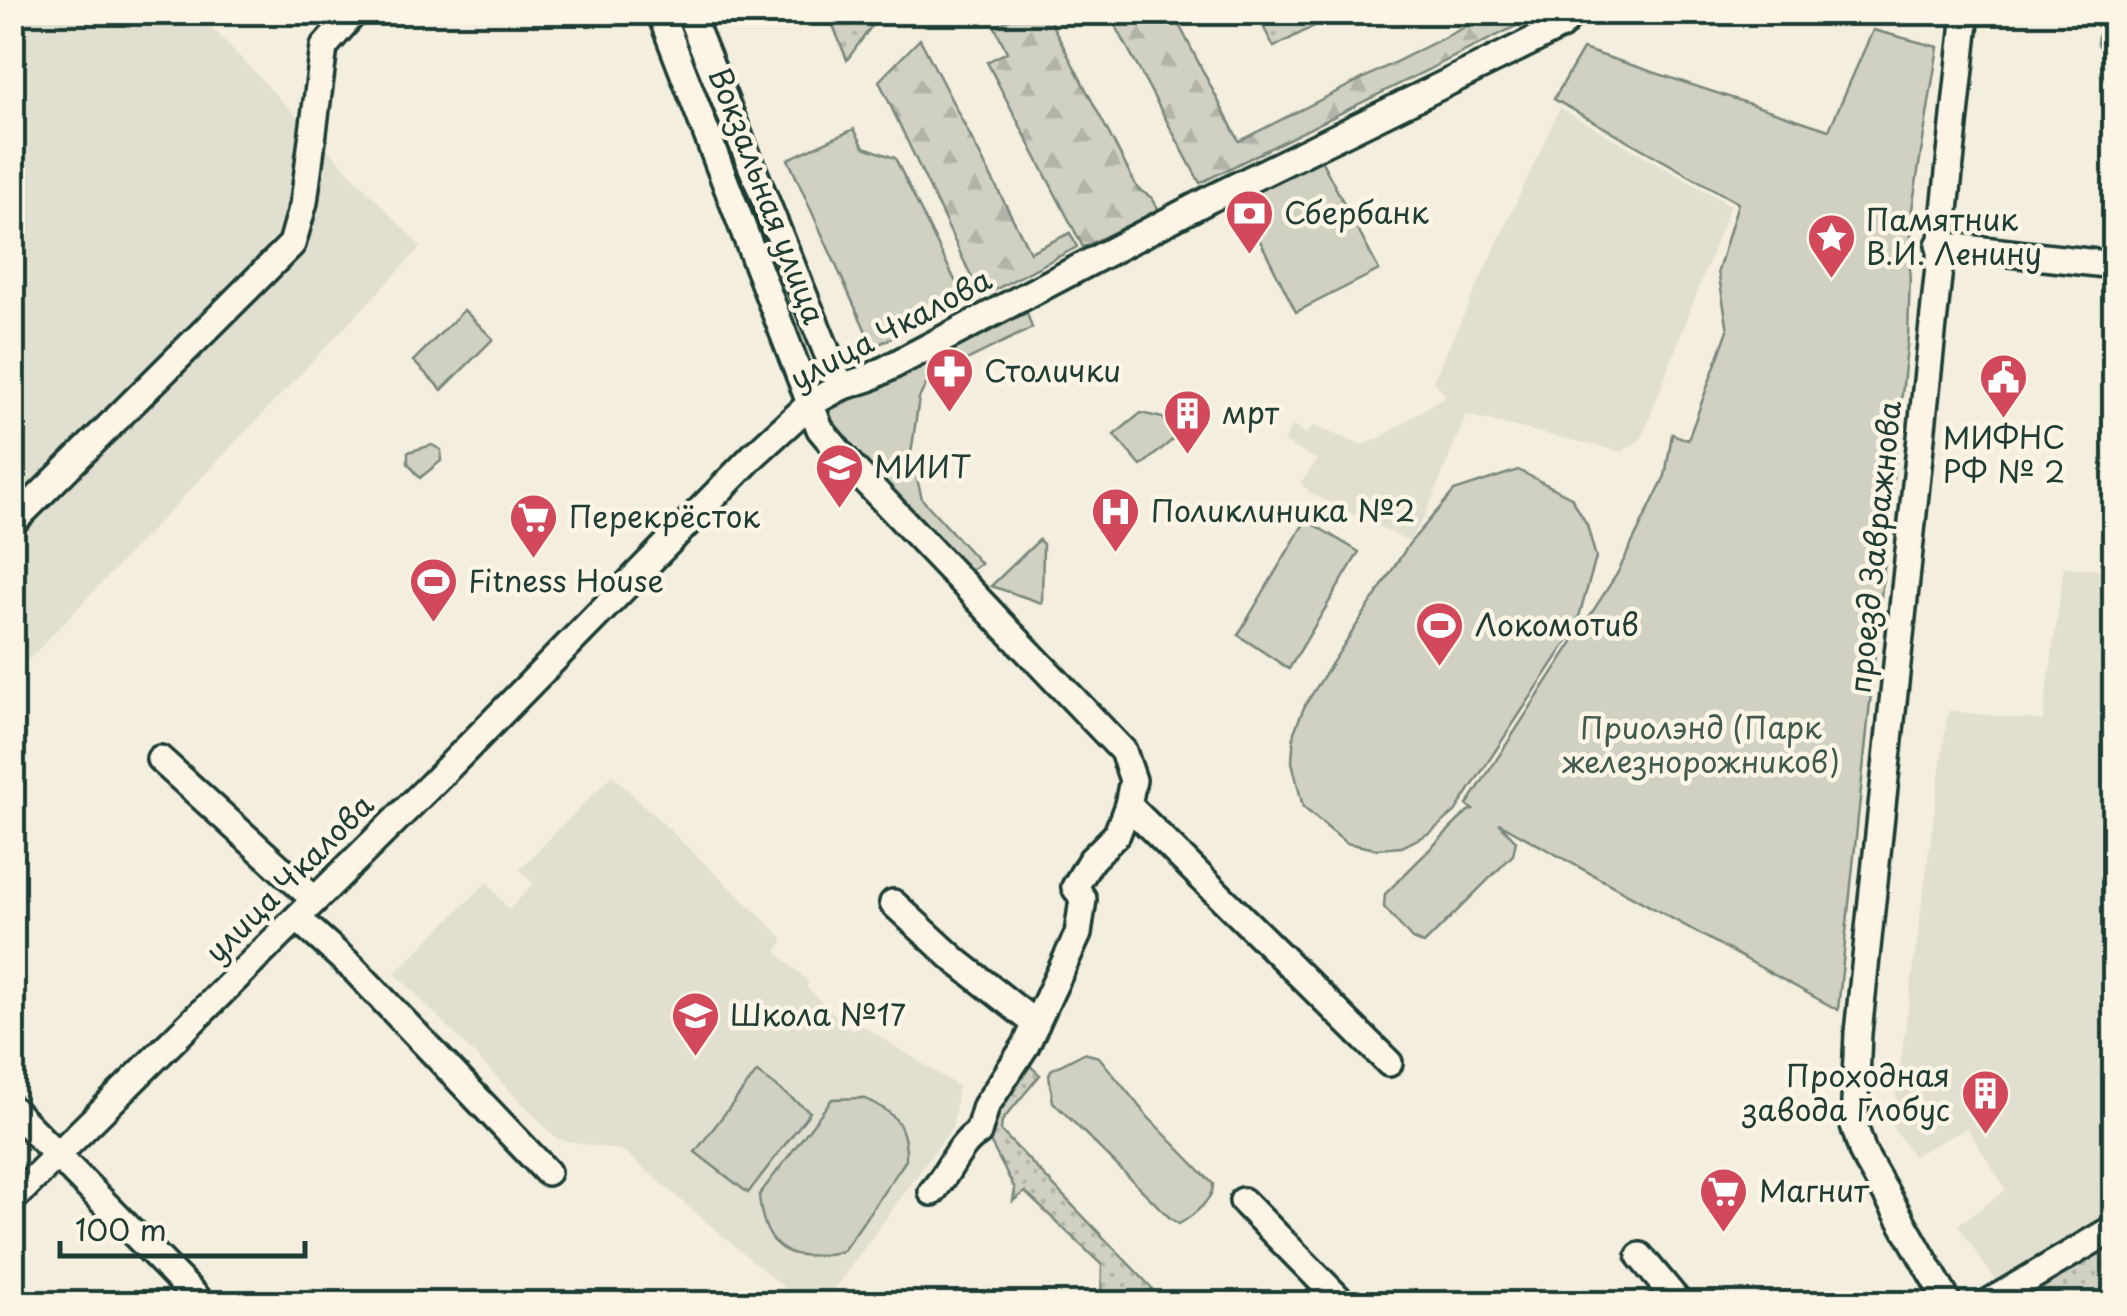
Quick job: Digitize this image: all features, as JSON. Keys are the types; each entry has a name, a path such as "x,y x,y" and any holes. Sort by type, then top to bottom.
{"street":[{"name":"Вокзальная улица","path":"660,12 820,429 1123,752 1134,780 1128,805"},
{"name":"Вокзальная улица","path":"689,12 841,386"},
{"name":"улица Чкалова","path":"12,1200 754,455 810,404 841,386 868,378 1210,198 1526,44 1561,26 1573,12"},
{"name":"проезд Завражнова","path":"1949,1304 1863,1153 1854,1125 1858,1033 1966,12"},
{"path":"12,523 292,244 304,202 324,46 354,13"},
{"path":"1940,245 2114,264"},
{"path":"160,759 306,909 353,968 547,1172"},
{"path":"932,1192 971,1137 978,1133 986,1106 1036,1024 1078,934 1083,899 1076,887 1091,860 1117,834 1128,805 1355,1032 1390,1062"},
{"path":"893,903 1036,1024"},
{"path":"12,1109 203,1304"},
{"path":"1243,1201 1344,1304"},
{"path":"1986,1304 2114,1228"},
{"path":"1640,1256 1680,1304"}],"shaded area":[{"path":"13,13 198,13 421,247 13,676"},
{"path":"1560,108 1730,205 1642,438 1622,452 1466,415 1426,514 1409,541 1312,494 1301,483 1317,460 1284,442 1292,426 1307,434 1313,426 1362,445 1380,438 1446,395 1433,381"},
{"path":"2064,567 2114,570 2114,1209 1995,1280 1958,1225 2006,1190 1967,1128 1913,1156 1892,1126 1948,711 2043,721"},
{"name":"Школа №17","path":"612,775 784,939 776,952 809,982 806,987 850,1030 861,1025 958,1086 953,1126 824,1303 802,1303 623,1151 557,1139 395,973 487,882 509,910 533,884 520,869"}],"green space":[{"path":"828,13 881,13 847,60"},
{"path":"1021,13 1046,13 1138,189 1152,198 1159,210 1083,247 987,62 1007,52 995,27"},
{"path":"1109,13 1173,13 1239,141 1493,13 1536,16 1200,183"},
{"path":"1256,13 1339,13 1274,47"},
{"path":"2111,13 2114,53 2104,54 2097,42 2101,20"},
{"name":"Приолэнд (Парк железнорожников)","path":"1873,30 1938,47 1912,209 1908,337 1838,1010 1499,823 1516,841 1513,855 1424,944 1412,939 1384,907 1385,894 1473,810 1467,805 1617,574 1665,476 1672,434 1688,440 1728,330 1718,271 1738,203 1554,99 1583,49 1829,130"},
{"path":"920,39 1030,252 1070,233 1077,247 981,297 879,81"},
{"path":"854,129 864,147 895,158 966,303 873,347 788,159"},
{"path":"1319,156 1379,270 1296,312 1238,197"},
{"path":"464,310 493,339 442,390 413,361"},
{"path":"1027,313 1032,328 930,378 919,398 911,454 922,499 981,564 959,571 822,417"},
{"path":"1141,413 1163,418 1176,437 1141,466 1114,435"},
{"path":"432,445 441,450 441,461 420,478 408,463 408,452"},
{"name":"Локомотив","path":"1518,470 1571,497 1587,525 1596,558 1575,630 1455,812 1431,832 1402,847 1376,849 1346,843 1303,807 1292,762 1294,732 1305,705 1409,544 1454,491"},
{"path":"1306,520 1359,552 1289,669 1238,635"},
{"path":"1039,540 1043,544 1042,603 991,586"},
{"path":"1084,1053 1099,1057 1148,1117 1213,1184 1206,1201 1179,1224 1053,1102 1051,1070"},
{"path":"1021,1057 1040,1075 1002,1121 1001,1131 1152,1288 1140,1303 1101,1303 1102,1265 1025,1192 1013,1201 1015,1189 986,1134"},
{"path":"757,1072 810,1112 748,1193 695,1152"},
{"path":"863,1098 897,1120 904,1137 906,1160 843,1251 808,1256 783,1249 767,1230 759,1195 832,1099"},
{"path":"2114,1237 2114,1303 2001,1303"}],"railway":[{"path":"12,25 25,12"}],"place":[{"name":"Сбербанк","path":"1249,256"},
{"name":"Памятник В.И. Ленину","path":"1831,280"},
{"name":"Столички","path":"949,414"},
{"name":"МИФНС РФ № 2","path":"2004,420"},
{"name":"мрт","path":"1187,456"},
{"name":"МИИТ","path":"839,510"},
{"name":"Поликлиника №2","path":"1116,554"},
{"name":"Перекрёсток","path":"534,560"},
{"name":"Fitness House","path":"433,624"},
{"name":"Локомотив","path":"1440,668"},
{"name":"Школа №17","path":"695,1058"},
{"name":"Проходная завода Глобус","path":"1985,1136"},
{"name":"Магнит","path":"1724,1234"}]}
